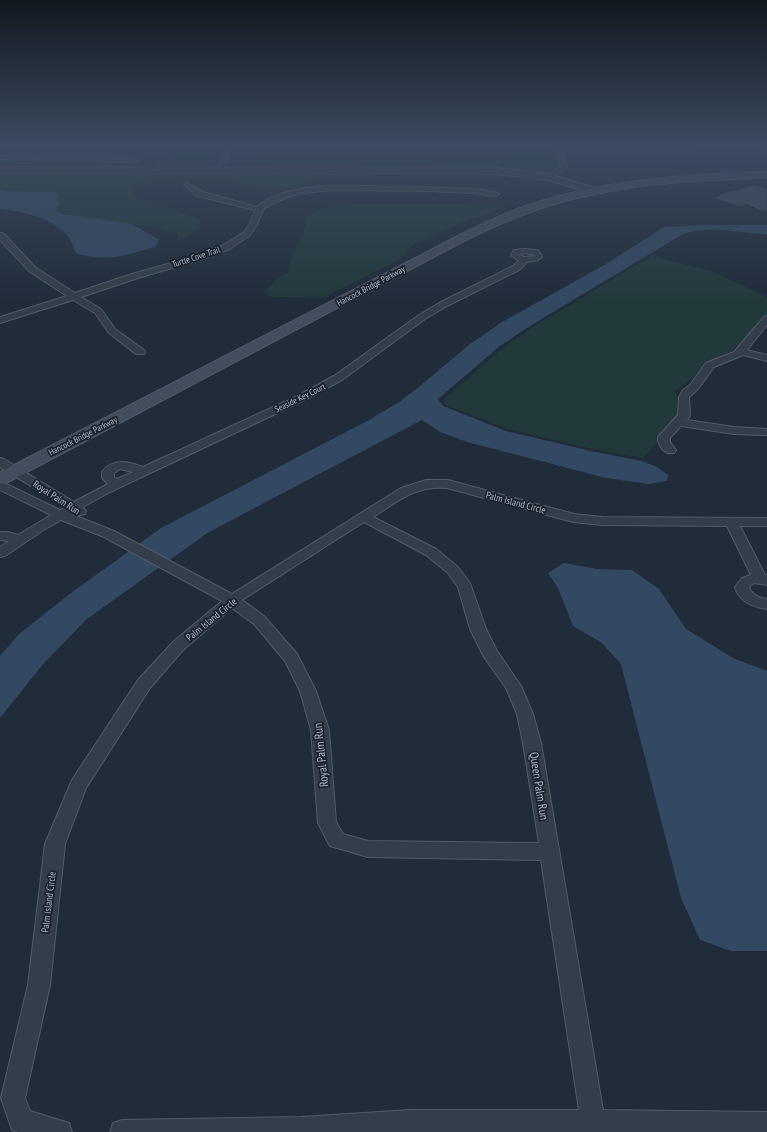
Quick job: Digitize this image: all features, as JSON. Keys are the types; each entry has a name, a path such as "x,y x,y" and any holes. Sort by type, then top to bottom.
{"main road":[{"name":"Hancock Bridge Parkway","path":"4,468 474,224 527,203 558,197"}],"street":[{"path":"211,197 258,209 268,202 282,197"},
{"name":"Turtle Cove Trail","path":"0,320 197,258 224,248 242,238 250,229 258,209"},
{"path":"0,235 33,270 98,311 112,331 140,352"},
{"name":"Seaside Key Court","path":"0,553 74,507 116,484 303,397 338,378 422,317 444,304 516,268 526,259"},
{"path":"670,450 664,443 664,437 680,422 684,416 684,397 687,392 694,388 710,366 715,362 731,357 740,351 767,319"},
{"path":"740,351 767,358"},
{"path":"680,422 748,432 767,432"},
{"path":"116,484 108,478 108,472 112,468 128,465 143,472"},
{"name":"Royal Palm Run","path":"4,468 74,507 109,534"},
{"name":"Palm Island Circle","path":"60,1132 20,1121 13,1098 39,985 55,844 78,785 144,684 178,646 232,600 404,491 420,484 448,484 573,518 602,521 767,522"},
{"name":"Royal Palm Run","path":"0,485 61,515 109,534 232,600 259,620 292,658 308,690 320,730 327,823 337,840 368,849 550,852"},
{"name":"Queen Palm Run","path":"364,517 431,552 453,570 465,586 478,629 490,653 513,686 524,714 532,743 593,1122"},
{"path":"732,522 763,579 748,580 742,587 743,591 751,599 767,604"},
{"path":"0,536 8,536 20,540"},
{"path":"122,1132 302,1129 410,1122 767,1124"}],"green space":[{"path":"134,197 200,219 201,228 177,242 177,234 163,229 61,214 56,211 58,207 56,198"},
{"path":"353,204 464,204 505,207 461,223 412,245 400,259 323,298 274,297 269,296 264,292 274,283 276,278 288,273 291,259 302,236 308,217 319,209"},
{"path":"651,256 711,271 767,297 767,316 736,347 675,391 685,414 643,458 592,449 508,429 446,405 443,400 504,347 533,327"}],"water":[{"path":"0,197 58,197 56,198 59,203 56,211 62,214 132,224 159,240 155,247 135,253 106,258 87,256 76,253 72,242 64,232 48,221 29,214 0,209"},
{"path":"703,225 767,225 767,234 724,230 703,230 683,234 530,326 500,346 438,399 443,406 506,431 591,451 642,461 657,467 668,475 667,481 649,484 606,478 467,442 440,432 422,420 209,532 87,619 44,663 0,718 0,656 19,634 71,593 161,528 369,420 399,402 470,344 502,322 606,264 664,227"},
{"path":"564,563 597,569 632,570 659,589 686,629 733,658 767,671 767,951 731,951 700,940 681,898 621,664 602,643 573,626 558,588 548,573"}],"building":[{"path":"767,197 767,213 747,205 740,207 713,198"}]}
